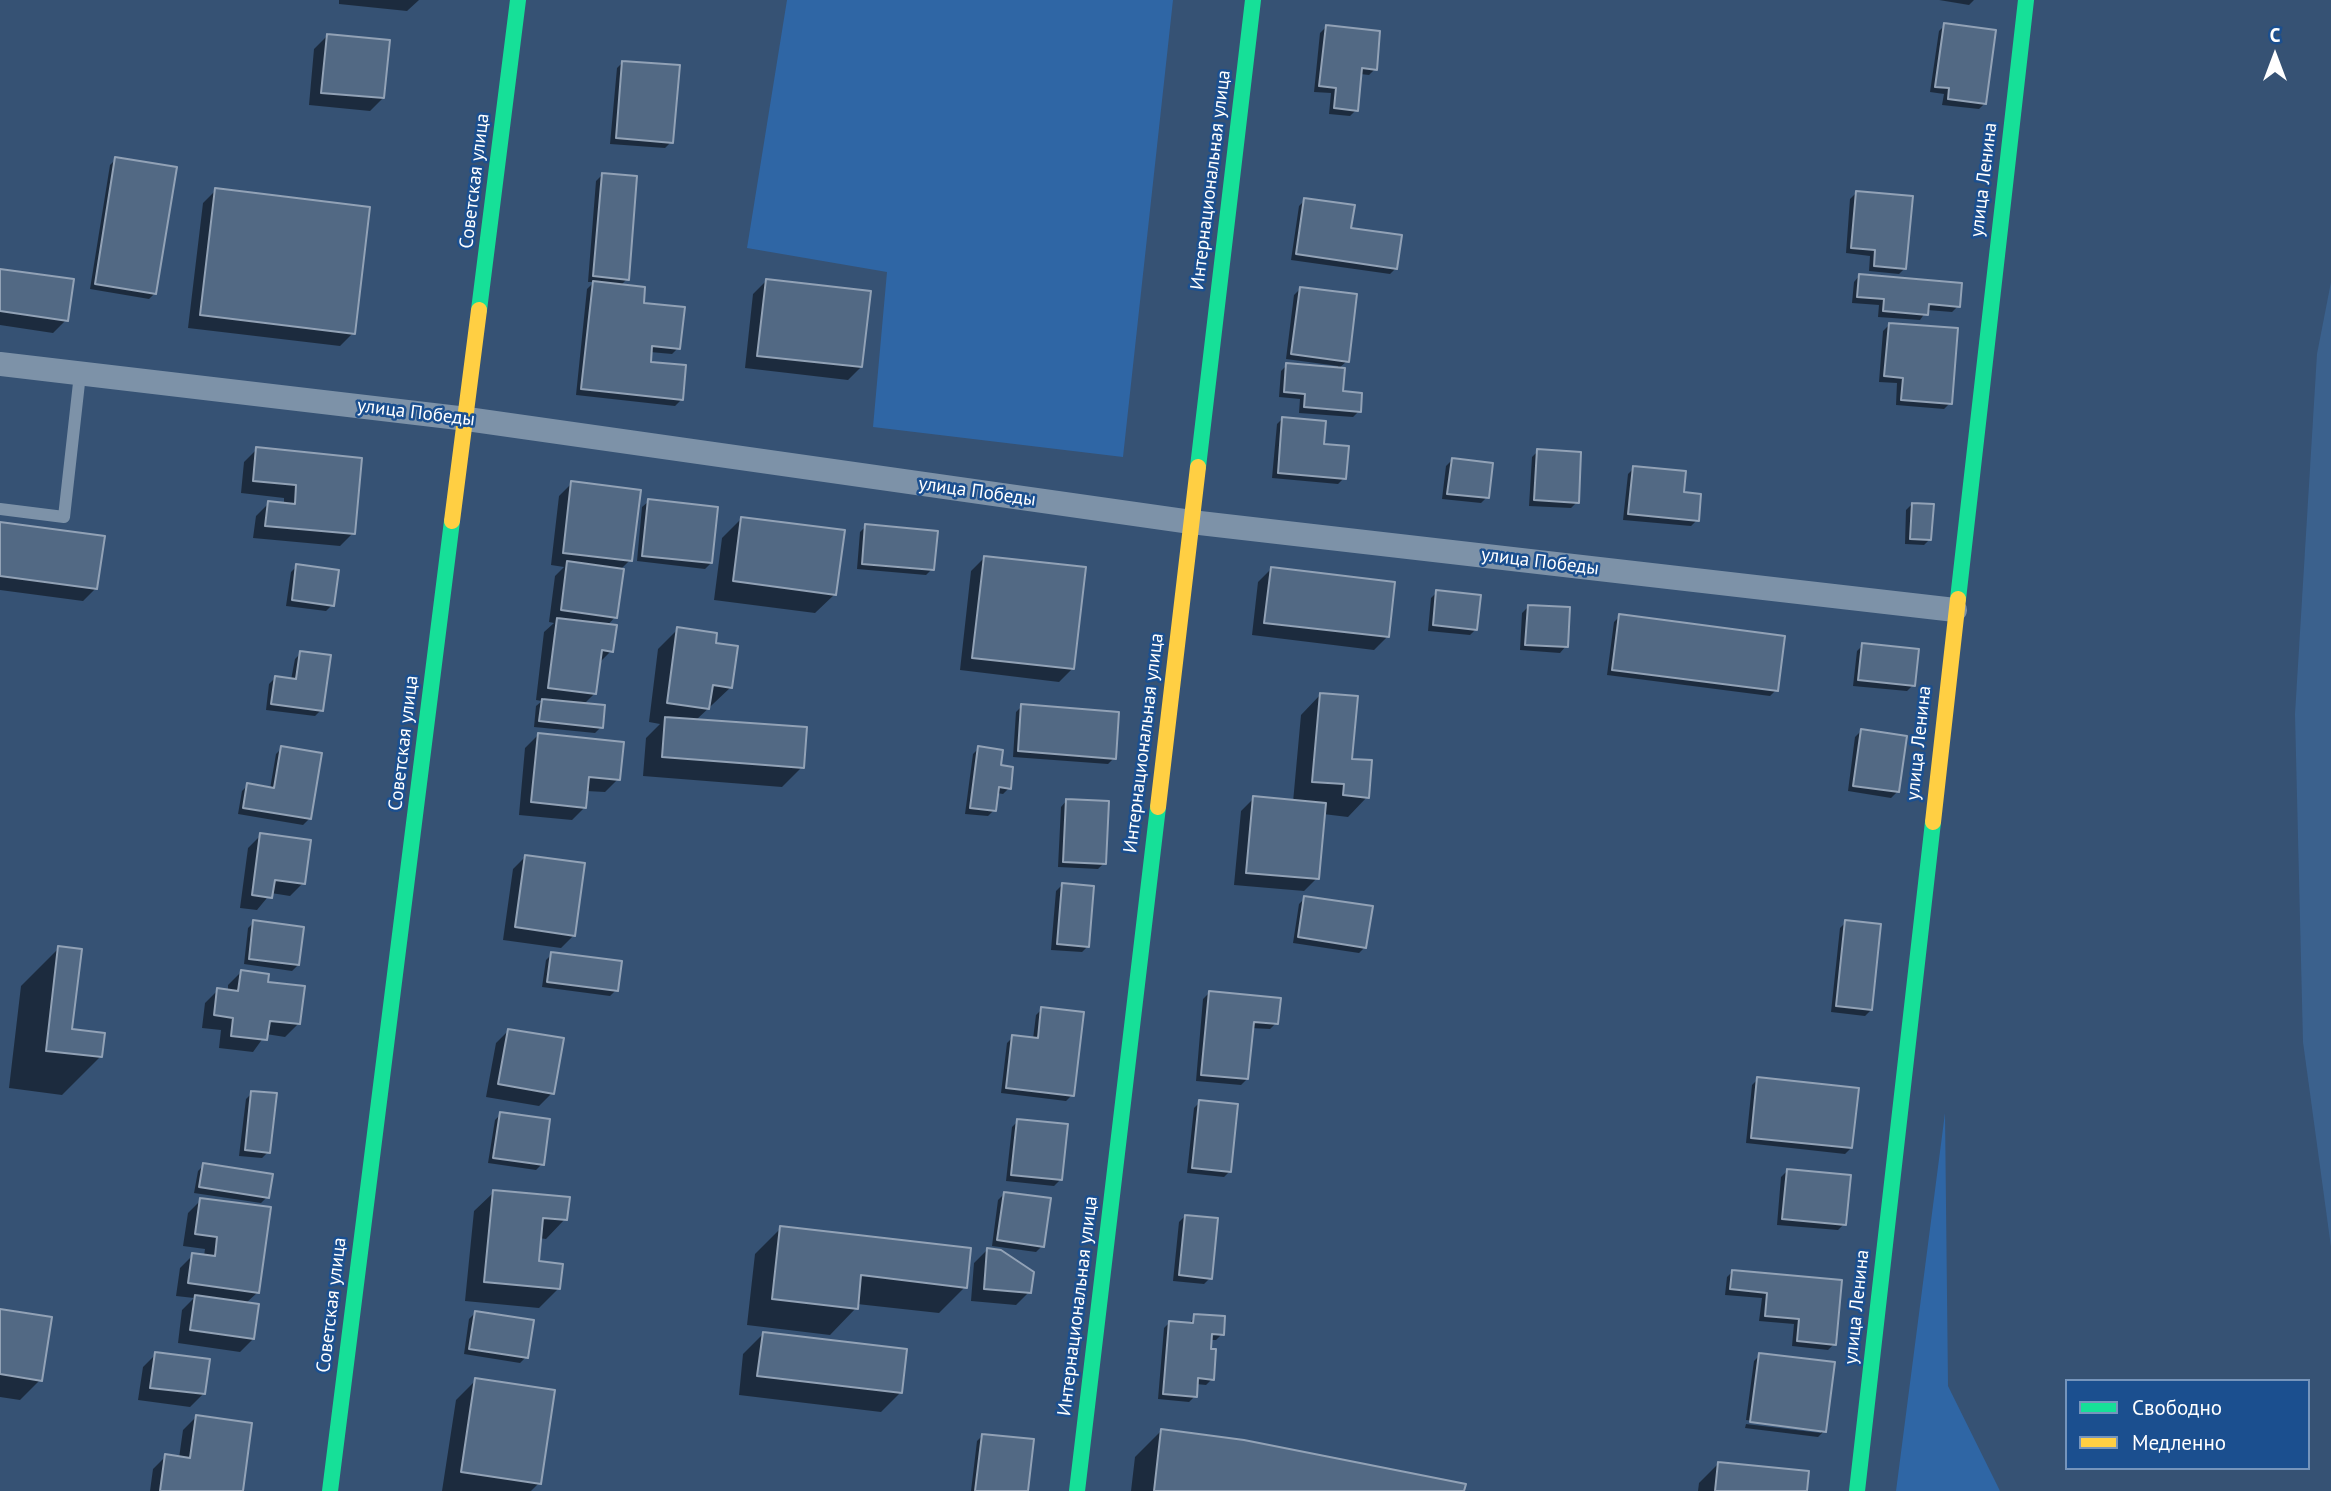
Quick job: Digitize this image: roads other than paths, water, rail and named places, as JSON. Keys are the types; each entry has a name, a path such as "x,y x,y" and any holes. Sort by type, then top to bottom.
{"main road":[{"name":"Советская улица","path":"330,1491 518,0"},
{"name":"Интернациональная улица","path":"1077,1491 1253,0"},
{"name":"улица Ленина","path":"1857,1491 2026,0"}],"street":[{"name":"улица Победы","path":"0,364 467,419 1191,522 1955,610"}],"lane":[{"path":"0,509 64,517 80,374"}]}
